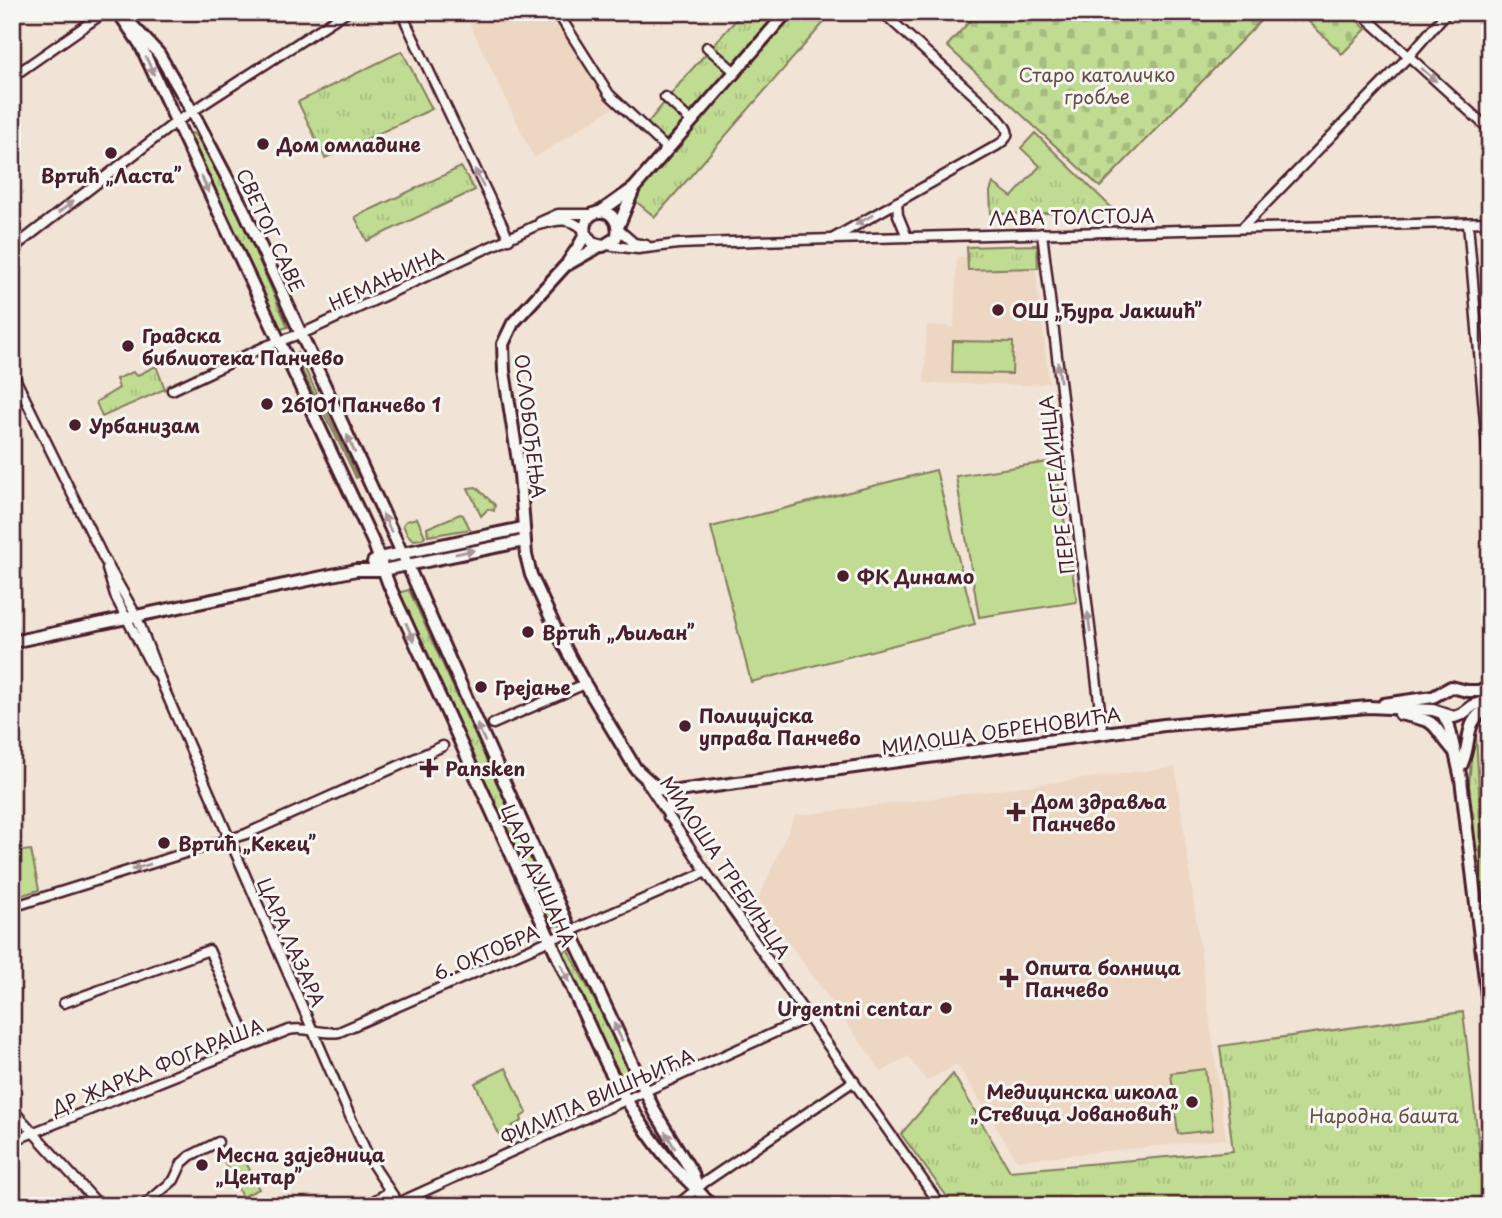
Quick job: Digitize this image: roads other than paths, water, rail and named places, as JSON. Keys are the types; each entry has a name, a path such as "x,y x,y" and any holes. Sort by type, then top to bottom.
{"street":[{"path":"12,77 105,12"},
{"name":"СВЕТОГ САВЕ","path":"118,12 159,54 244,210 402,553"},
{"name":"СВЕТОГ САВЕ","path":"118,12 140,44 355,501 379,558"},
{"path":"12,249 176,122 346,12"},
{"path":"401,12 509,239"},
{"path":"556,12 609,94 668,150"},
{"path":"565,266 585,231 587,220 634,188 787,12"},
{"path":"831,239 1007,139 1008,132 996,115 883,12"},
{"path":"1360,12 1490,130"},
{"path":"1243,227 1409,57 1447,12"},
{"path":"707,47 735,72"},
{"path":"665,97 692,122"},
{"path":"535,226 565,220 578,224 589,241 603,246 616,238 634,188"},
{"path":"897,202 898,215 907,237"},
{"path":"535,226 545,218 558,214 596,213 612,215 618,228"},
{"name":"ЛАВА ТОЛСТОЈА","path":"603,246 638,249 831,239 1490,222"},
{"path":"1468,223 1490,481"},
{"name":"НЕМАЊИНА","path":"172,390 535,226"},
{"name":"ЛАВА ТОЛСТОЈА","path":"618,228 634,243 656,246"},
{"name":"ПЕРЕ СЕГЕДИНЦА","path":"1042,233 1103,734"},
{"name":"ОСЛОБОЂЕЊА","path":"523,528 520,474 504,371 503,344 513,323 565,266 603,246"},
{"path":"12,372 103,557"},
{"path":"362,569 379,558 523,528"},
{"name":"МИЛОША ТРЕБИЊЦА","path":"523,528 531,575 585,684 668,817 942,1206"},
{"path":"12,642 362,569 383,569 524,541"},
{"name":"ЦАРА ДУШАНА","path":"402,553 571,932 664,1130 693,1174 697,1188"},
{"name":"ЦАРА ЛАЗАРА","path":"103,557 138,617 163,686 371,1162 399,1205"},
{"name":"ЦАРА ЛАЗАРА","path":"103,557 116,598 163,686"},
{"name":"ЦАРА ДУШАНА","path":"379,558 389,586 550,941 626,1100 669,1161 711,1206"},
{"path":"493,724 585,684"},
{"path":"1368,707 1426,698 1451,687 1490,691"},
{"path":"1461,689 1467,698 1461,779"},
{"path":"1441,692 1438,702 1450,726 1461,779 1490,1021"},
{"path":"1368,707 1429,709 1454,717 1474,705 1490,700"},
{"name":"МИЛОША ОБРЕНОВИЋА","path":"643,777 658,789 678,791 1164,725 1368,707"},
{"path":"1462,764 1472,720 1490,707"},
{"path":"1385,709 1432,722 1455,752"},
{"path":"12,907 230,840 443,746"},
{"path":"668,817 670,803 678,791"},
{"name":"6. ОКТОБРА","path":"314,1031 339,1032 706,872"},
{"path":"64,1003 209,950 250,1045"},
{"name":"ФИЛИПА ВИШЊИЋА","path":"399,1205 808,1017"},
{"name":"ДР ЖАРКА ФОГАРАША","path":"12,1141 250,1045 297,1028 314,1031"},
{"path":"676,1206 697,1188 854,1082"},
{"path":"12,1109 100,1206"},
{"path":"143,1206 174,1180 182,1163 190,1156 218,1142"},
{"path":"365,1206 389,1192"}],"place":[{"name":"Дом омладине","path":"263,144"},
{"name":"Вртић „Ласта”","path":"111,153"},
{"name":"ОШ „Ђура Јакшић”","path":"998,310"},
{"name":"Градска библиотека Панчево","path":"128,346"},
{"name":"26101 Панчево 1","path":"267,404"},
{"name":"Урбанизам","path":"75,425"},
{"name":"ФК Динамо","path":"843,576"},
{"name":"Вртић „Љиљан”","path":"528,632"},
{"name":"Грејање","path":"481,687"},
{"name":"Полицијска управа Панчево","path":"685,726"},
{"name":"Pansken","path":"429,768"},
{"name":"Дом здравља Панчево","path":"1016,812"},
{"name":"Вртић „Кекец”","path":"164,843"},
{"name":"Општа болница Панчево","path":"1009,978"},
{"name":"Urgentni centar","path":"946,1008"},
{"name":"Медицинска школа „Стевица Јовановић”","path":"1192,1102"},
{"name":"Месна заједница „Центар”","path":"202,1165"}],"park label":[{"name":"Старо католичко гробље","path":"1097,85"},
{"name":"Народна башта","path":"1384,1115"}]}
